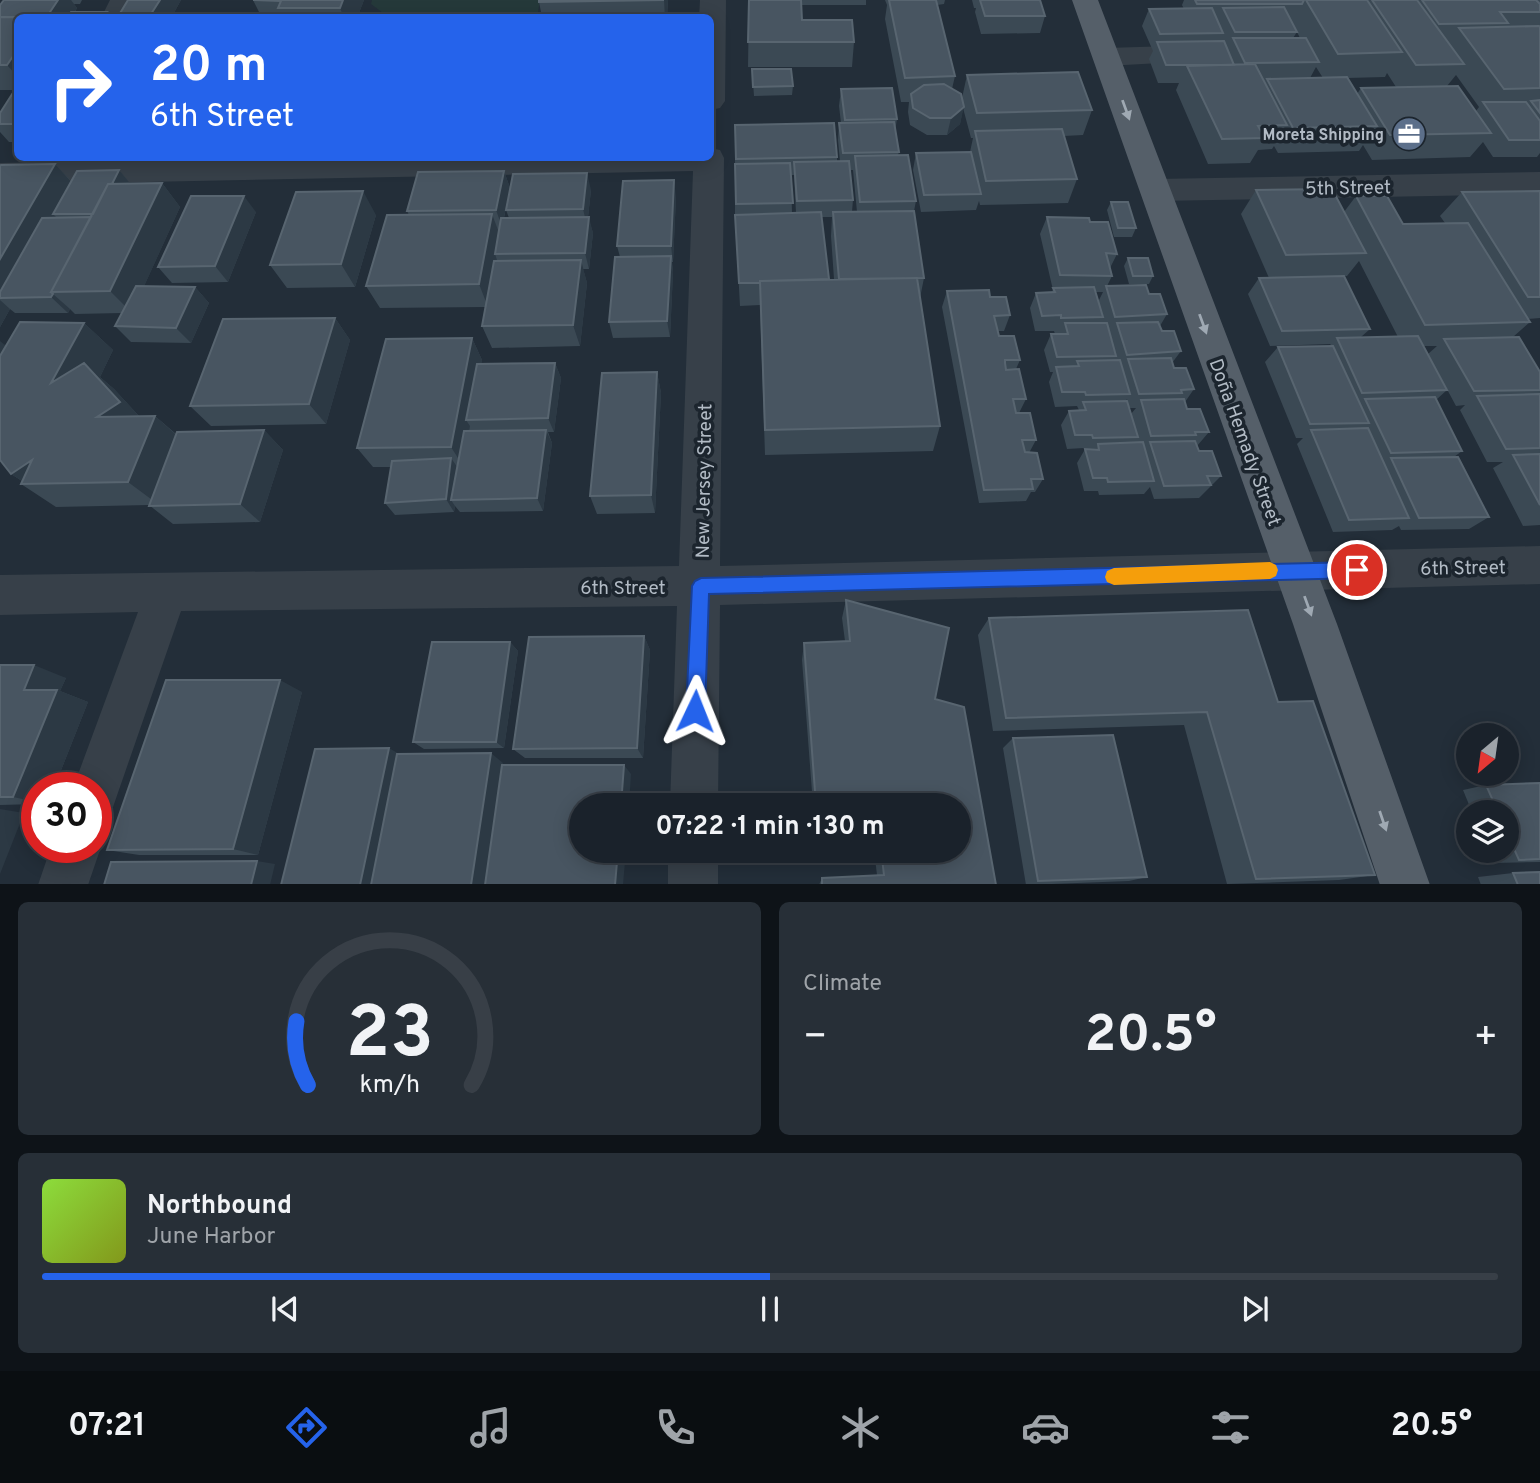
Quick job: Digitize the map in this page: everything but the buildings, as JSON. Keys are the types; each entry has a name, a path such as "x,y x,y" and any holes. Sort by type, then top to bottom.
{"main road":[{"name":"Doña Hemady Street","path":"1085,0 1295,570 1405,884"}],"street":[{"path":"1107,57 1235,53"},
{"path":"0,174 249,163 479,161"},
{"name":"New Jersey Street","path":"694,793 709,161"},
{"name":"5th Street","path":"1156,190 1540,183"},
{"name":"6th Street","path":"0,595 1065,579 1295,570 1540,565"},
{"path":"102,772 167,591"},
{"path":"63,884 70,863"},
{"path":"693,863 693,884"}],"green space":[{"path":"372,0 540,0 538,14 383,14 371,4"}],"slow traffic":[{"path":"1114,577 1270,570"}],"place":[{"name":"Moreta Shipping","path":"1409,134"}],"route":[{"path":"695,711 701,586 1357,570"}]}
